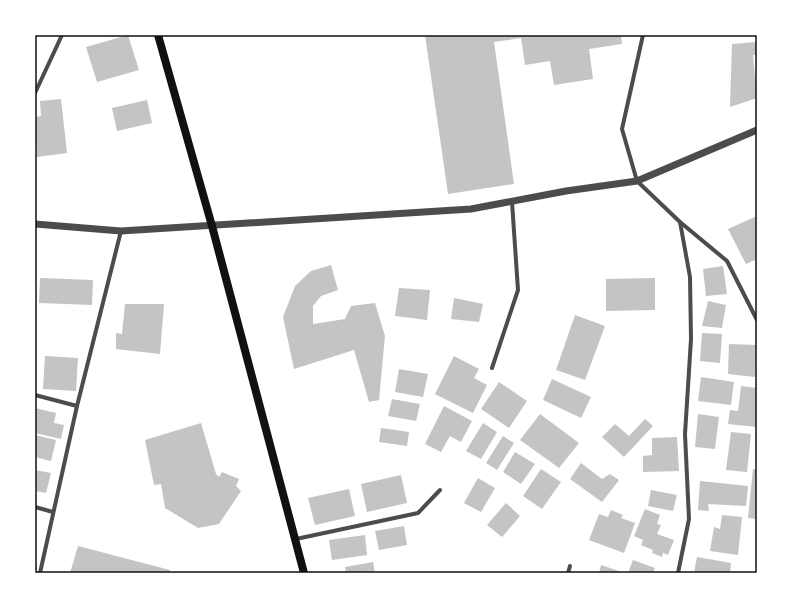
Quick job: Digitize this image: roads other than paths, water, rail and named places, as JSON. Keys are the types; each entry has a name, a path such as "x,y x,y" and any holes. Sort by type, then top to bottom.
{"main road":[{"path":"158,35 212,226 304,573"}],"street":[{"path":"35,93 62,35"},
{"path":"643,35 622,129 637,181 680,222 727,261 757,320"},
{"path":"35,224 121,231 471,209 566,191 637,181 757,130"},
{"path":"492,368 518,290 512,202"},
{"path":"678,573 689,519 685,434 690,339 690,277 680,222"},
{"path":"40,573 77,406 121,231"},
{"path":"35,395 77,406"},
{"path":"296,539 418,513 440,490"},
{"path":"35,507 53,512"},
{"path":"568,573 570,566"}]}
